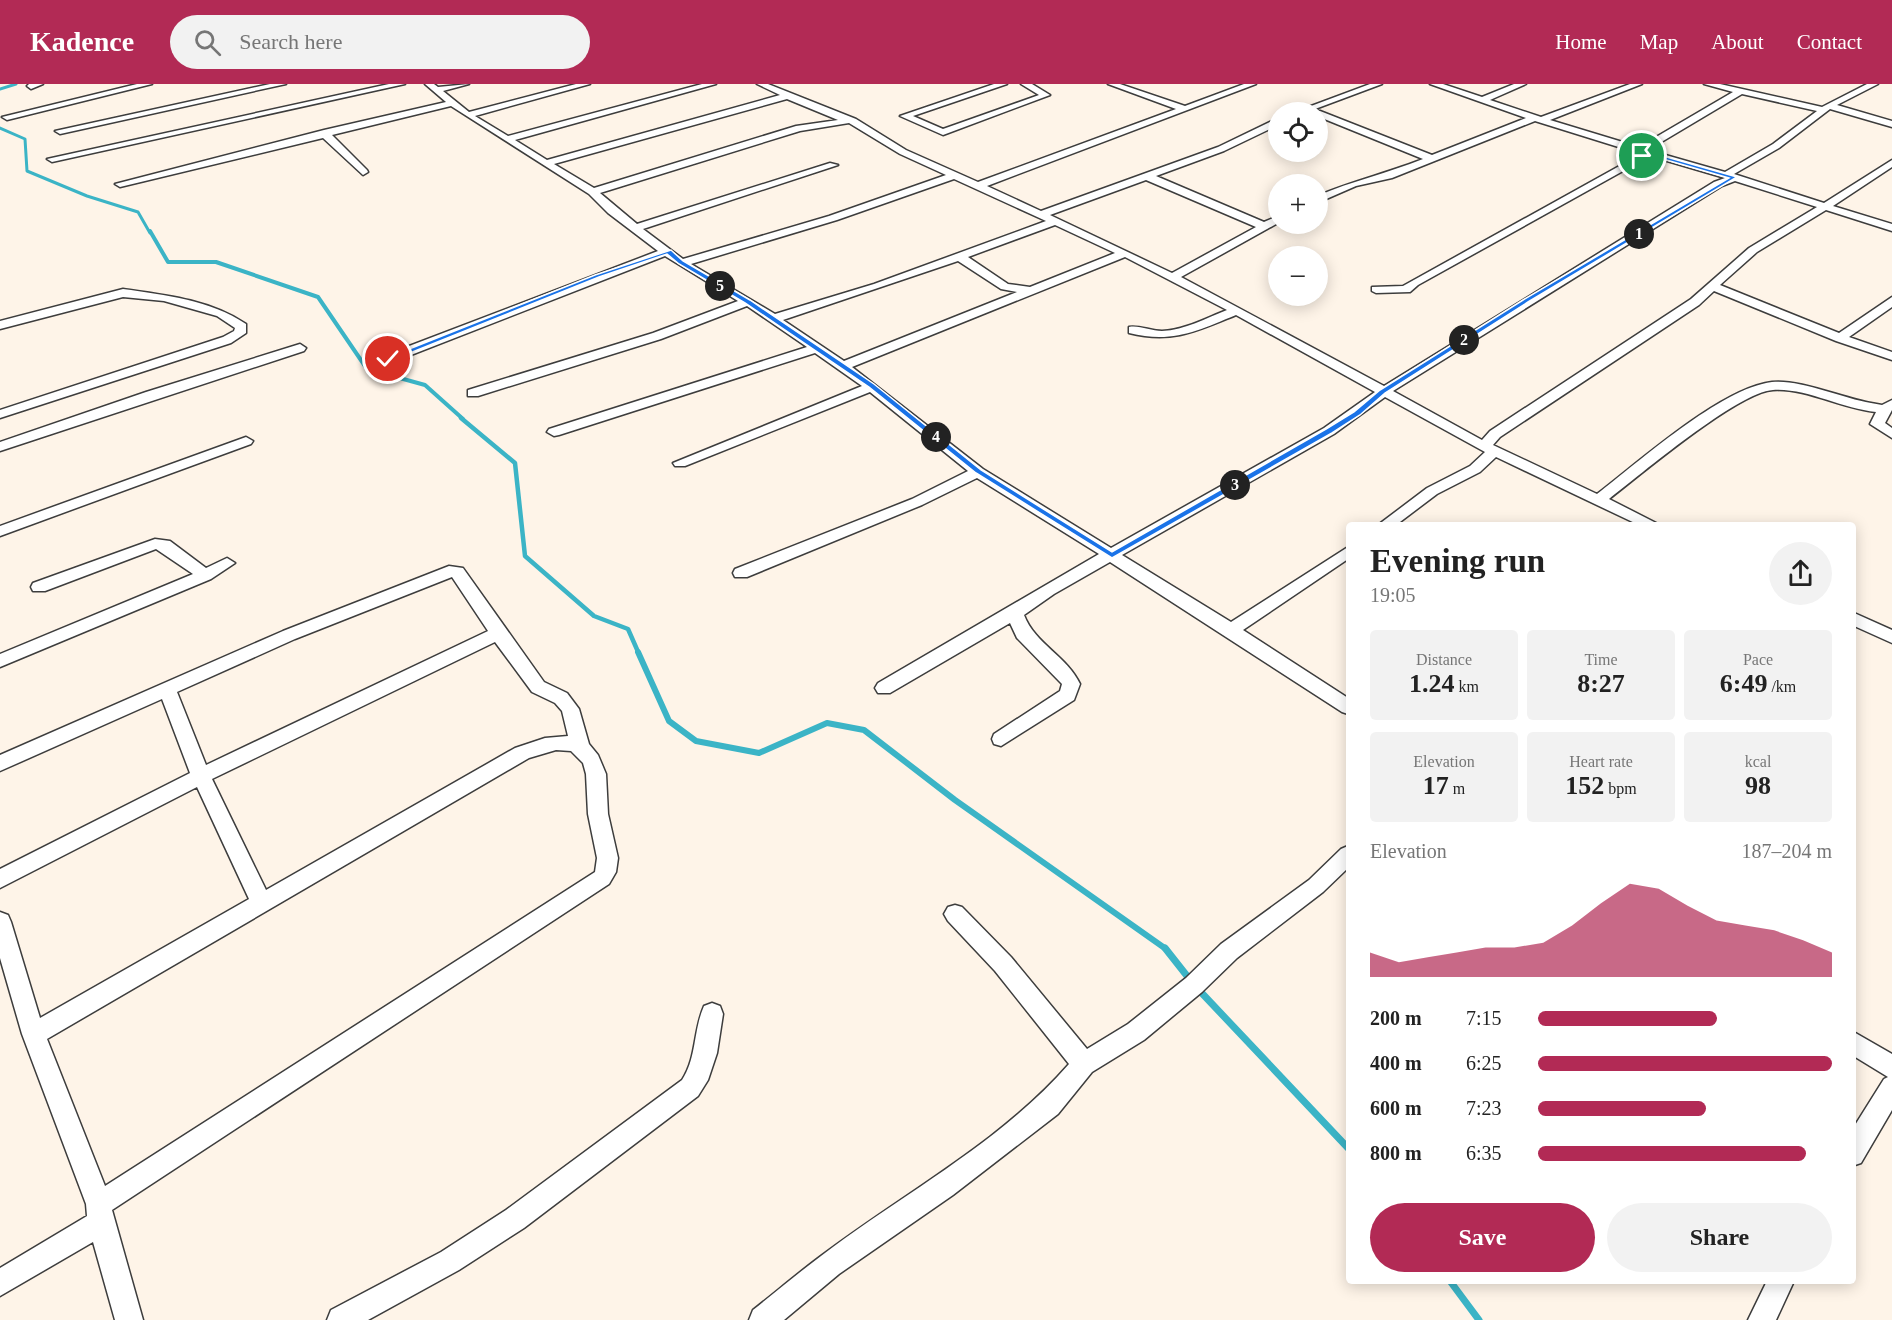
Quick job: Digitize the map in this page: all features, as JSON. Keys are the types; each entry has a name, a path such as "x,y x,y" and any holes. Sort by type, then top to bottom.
{"street":[{"path":"6,117 148,84"},
{"path":"60,131 282,84"},
{"path":"52,159 401,84"},
{"path":"433,87 465,84"},
{"path":"468,115 586,84"},
{"path":"508,139 712,84"},
{"path":"761,84 853,121 903,152 1125,253 1237,310 1489,449 1645,522"},
{"path":"1003,84 905,116 943,132 1046,95 1025,84"},
{"path":"1112,84 1182,108"},
{"path":"1127,91 1146,84"},
{"path":"978,186 1182,108 1252,84"},
{"path":"1328,105 1378,84"},
{"path":"1434,84 1485,99 1538,119 1730,176 1892,228"},
{"path":"1485,99 1522,84"},
{"path":"1328,195 1353,184 1388,176 1638,84"},
{"path":"1708,84 1827,108 1892,124"},
{"path":"1376,289 1406,290 1414,283 1503,231 1645,152 1744,93 1765,84"},
{"path":"884,688 1015,613 1048,590 1329,431 1357,413 1383,391 1718,184 1776,146 1827,108 1868,85"},
{"path":"433,87 468,115 593,192 612,211 681,262 748,301 814,349 871,386 978,472 1231,630 1346,706"},
{"path":"546,163 788,96"},
{"path":"120,184 454,103"},
{"path":"1328,119 1433,159"},
{"path":"593,192 799,128 853,121"},
{"path":"1043,214 1144,175 1221,149 1268,125"},
{"path":"324,133 363,172"},
{"path":"636,228 833,165"},
{"path":"1390,522 1432,491 1475,469 1489,449 1495,434 1714,287 1753,250 1890,166"},
{"path":"1144,175 1264,226"},
{"path":"681,262 833,218 953,176"},
{"path":"773,319 878,286 1056,221"},
{"path":"1171,278 1268,224"},
{"path":"388,359 597,276 668,251"},
{"path":"841,367 1125,253"},
{"path":"959,256 1008,288 1035,289"},
{"path":"995,280 996,290 1009,299"},
{"path":"1714,287 1840,338 1892,356"},
{"path":"0,326 123,293 165,298 221,313 242,327 240,333 227,340 0,414"},
{"path":"473,393 657,336 748,301"},
{"path":"1840,338 1892,301"},
{"path":"1133,330 1150,336 1175,334 1237,310"},
{"path":"0,447 300,348"},
{"path":"554,432 814,349"},
{"path":"680,463 855,395 871,386"},
{"path":"1597,501 1696,425 1770,386 1792,388 1889,407 1877,424 1892,434"},
{"path":"0,531 246,441"},
{"path":"741,573 917,502 978,472"},
{"path":"39,587 156,544 164,545 205,575"},
{"path":"1231,630 1346,553"},
{"path":"0,662 228,564"},
{"path":"0,763 359,605 449,571 457,572 538,687 561,698 570,709 582,748 593,763 597,775 598,819 608,863 608,871 602,878 0,1283"},
{"path":"1002,739 1068,695 1071,684 1067,675 1023,634 1015,613"},
{"path":"1856,620 1892,637"},
{"path":"0,879 201,776 498,633"},
{"path":"167,689 201,776 261,902"},
{"path":"34,1034 522,753 549,742 564,742 582,748"},
{"path":"763,1320 830,1265 944,1186 1049,1105 1084,1065 1136,1032 1194,985 1229,951 1316,886 1346,857"},
{"path":"955,914 1003,964 1084,1065"},
{"path":"0,922 34,1034 100,1214 129,1320"},
{"path":"341,1320 450,1261 515,1219 690,1088 699,1074 704,1059 712,1014"},
{"path":"1856,1044 1892,1067"},
{"path":"1856,1147 1892,1087"},
{"path":"1762,1320 1780,1284"}],"waterway":[{"path":"0,89 16,84"},
{"path":"0,128 25,139 27,171 87,196 138,212 150,233"},
{"path":"150,231 168,262 216,262 318,297 367,369 425,385 463,419"},
{"path":"461,418 515,463 525,556 594,616 628,629 639,654"},
{"path":"638,652 669,721 696,741 759,753 827,723 864,730 955,800 1166,949"},
{"path":"1166,949 1191,981"},
{"path":"1197,988 1346,1146"},
{"path":"1452,1284 1479,1320"}],"route":[{"path":"388,359 597,276 668,251 681,262 748,301 814,349 871,386 978,472 1112,555 1329,431 1357,413 1383,391 1526,301 1612,251 1718,184 1734,177 1649,153 1642,156"}]}
